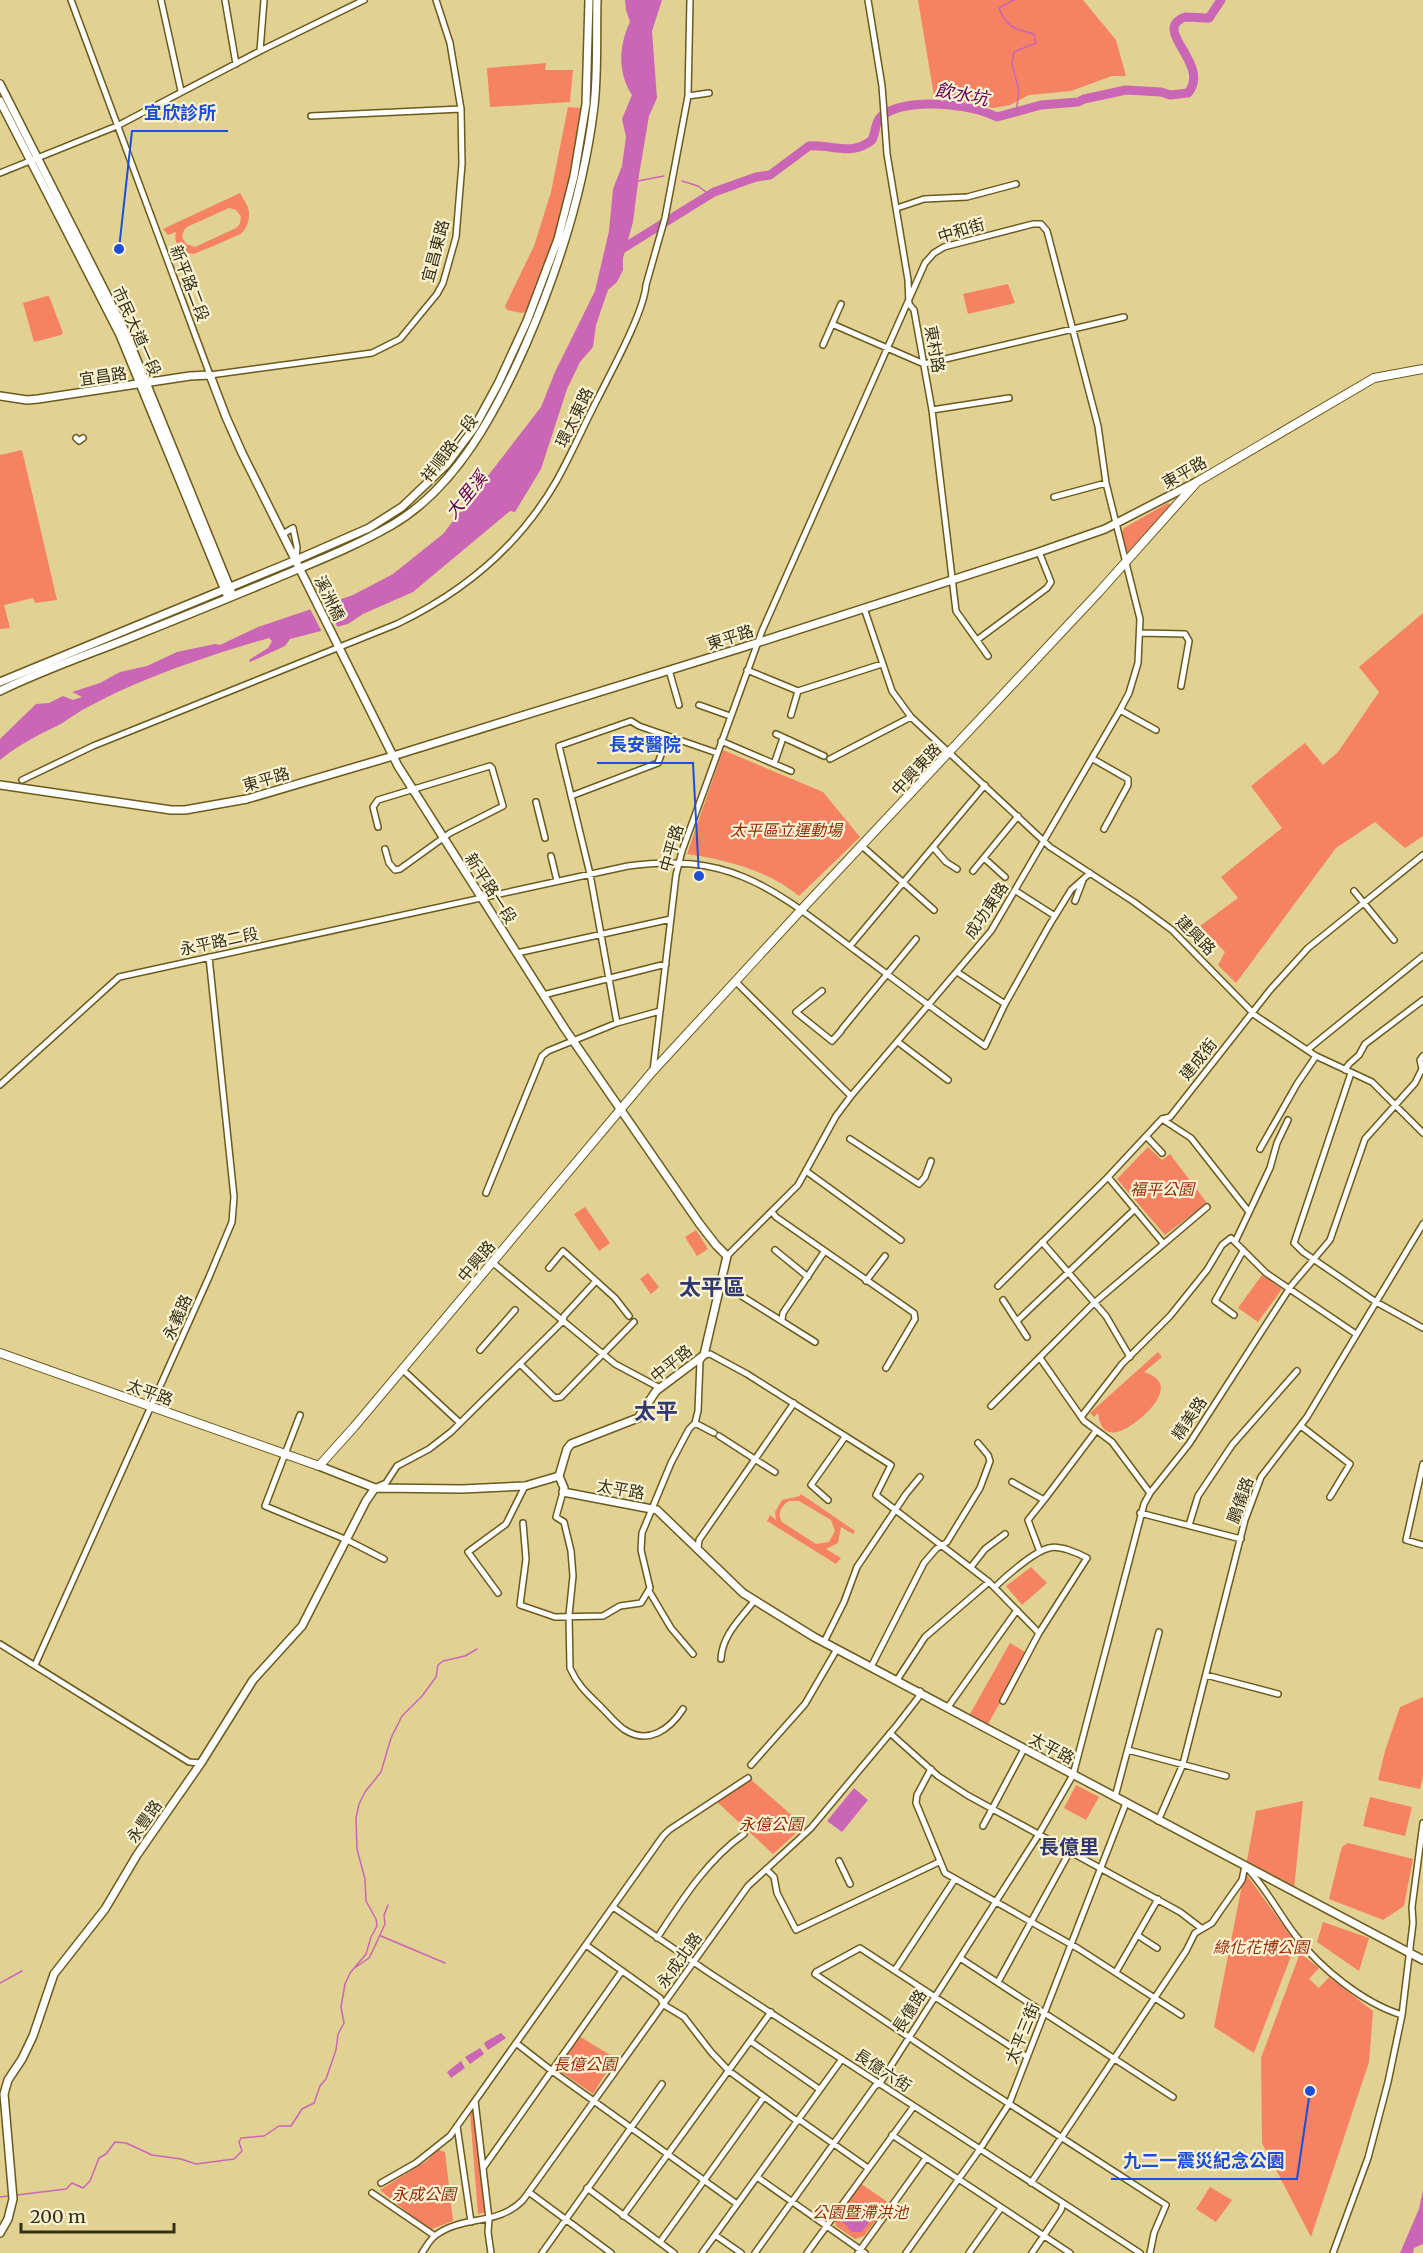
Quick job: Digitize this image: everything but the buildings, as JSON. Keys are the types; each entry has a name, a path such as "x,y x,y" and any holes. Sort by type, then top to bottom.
{"main road":[{"name":"東平路","path":"1197,482 1374,378 1423,369"},
{"name":"中興東路","path":"652,1072 1125,564 1197,482"},
{"name":"中興路","path":"319,1466 652,1072"},
{"name":"太平路","path":"0,1353 319,1466"}],"street":[{"name":"新平路二段","path":"71,0 226,417 300,568"},
{"path":"161,0 181,91"},
{"path":"225,0 236,64"},
{"path":"260,51 264,0"},
{"path":"0,173 117,126 181,91 364,0"},
{"name":"宜昌東路","path":"210,375 372,353 392,344 405,334 437,294 443,283 456,237 462,170 461,109 450,43 436,0"},
{"name":"祥順路一段","path":"0,682 296,560 377,523 402,507 455,454 474,428 491,398 546,273 563,224 586,104 589,0"},
{"name":"祥順路一段","path":"0,691 231,597 373,535 406,515 452,472 481,433 494,410 534,324 559,263 571,226 594,104 597,0"},
{"name":"環太東路","path":"22,780 61,760 340,649 417,615 456,592 503,551 538,509 571,454 630,332 645,293 665,218 688,96 690,0"},
{"name":"東村路","path":"868,0 882,86 887,154 908,280 909,304 914,310 932,410 956,611 988,656"},
{"name":"市民大道一段","path":"0,84 143,384 231,597"},
{"path":"688,96 709,93"},
{"name":"市民大道一段","path":"0,101 34,159"},
{"path":"311,116 461,109"},
{"path":"897,208 924,199 967,197 1016,184"},
{"name":"中和街","path":"757,642 887,348 909,304 925,263 934,253 956,243 1033,224 1041,224 1047,231 1099,430 1106,483 1117,523"},
{"path":"823,345 841,304"},
{"path":"832,324 924,364 1124,317"},
{"name":"宜昌路","path":"0,396 27,400 38,399 210,375"},
{"path":"932,410 1009,398"},
{"path":"75,438 79,441 83,438"},
{"name":"東平路","path":"0,785 155,808 184,810 247,799 669,670 1039,552 1117,523 1197,482"},
{"path":"1054,496 1106,483"},
{"name":"成功東路","path":"728,1256 794,1190 836,1116 851,1095 991,931 1120,710 1129,693 1137,668 1141,633 1137,605 1125,564 1117,523"},
{"path":"282,534 294,528 297,547 296,560"},
{"path":"977,640 1047,588 1051,582 1039,552"},
{"name":"溪洲橋","path":"300,568 335,640"},
{"name":"建興路","path":"864,608 892,691 911,717 1050,847 1162,921 1256,1016 1316,1056 1372,1082 1393,1106 1423,1133"},
{"path":"1141,633 1185,634 1189,641 1181,686"},
{"name":"新平路一段","path":"335,640 393,756 543,995 620,1111 699,1223 728,1256"},
{"name":"中平路","path":"652,1072 679,862 757,642"},
{"path":"747,670 798,691 882,664"},
{"path":"669,670 679,705"},
{"path":"791,715 798,691"},
{"path":"699,705 730,716"},
{"path":"1120,710 1156,730"},
{"path":"776,734 827,757 911,717"},
{"path":"617,1023 590,874 559,746 631,721 639,726 717,753"},
{"path":"571,796 658,763 668,736"},
{"path":"774,764 783,738"},
{"path":"722,741 791,771"},
{"path":"1093,759 1128,779 1128,785 1104,829"},
{"path":"378,827 373,807 378,800 490,766 503,806 443,838 404,867 395,870 389,863 385,849"},
{"path":"850,946 985,785"},
{"path":"536,802 545,838"},
{"path":"973,871 1018,816"},
{"path":"862,846 934,910"},
{"path":"933,847 946,862 957,869"},
{"name":"建成街","path":"998,1286 1108,1177 1162,1119 1170,1117 1270,990 1308,948 1423,855"},
{"path":"552,856 557,881"},
{"path":"984,858 1005,876"},
{"name":"永平路二段","path":"0,1085 119,977 637,865 679,862 706,865 741,875 772,890 985,1046 1005,1004"},
{"path":"957,972 1005,1004 1071,890 1090,873"},
{"path":"1075,901 1084,878"},
{"path":"1016,891 1055,916"},
{"path":"1354,891 1394,940"},
{"path":"517,953 671,919"},
{"path":"822,991 796,1012 832,1041 916,939"},
{"path":"1307,1050 1423,956"},
{"name":"永義路","path":"35,1665 217,1261 234,1217 234,1197 209,957"},
{"path":"543,995 666,964"},
{"path":"736,982 851,1095"},
{"path":"1423,1000 1365,1044 1359,1055 1349,1064 1320,1170 1294,1239 1294,1243 1312,1258 1376,1302 1423,1328"},
{"path":"486,1193 542,1056 572,1040 617,1023 660,1011"},
{"path":"898,1042 948,1080"},
{"path":"1260,1149 1316,1056"},
{"name":"精美路","path":"1073,1775 1140,1513 1150,1493 1189,1444 1290,1289 1312,1258 1318,1256 1334,1234 1365,1139 1415,1083 1422,1069 1421,1058"},
{"path":"1162,1119 1191,1138 1249,1212"},
{"path":"1081,1417 1122,1364 1167,1320 1207,1270 1222,1245 1233,1240 1270,1168 1280,1136 1288,1120"},
{"path":"1270,1130 1280,1136"},
{"path":"1146,1136 1162,1153"},
{"path":"850,1139 919,1184 925,1177 931,1161"},
{"path":"806,1171 901,1240"},
{"path":"1108,1177 1163,1243"},
{"path":"991,1406 1094,1303 1207,1207"},
{"path":"1017,1321 1135,1209"},
{"path":"772,1212 824,1252 914,1314 912,1323 886,1368"},
{"name":"鵬儀路","path":"1158,1821 1183,1764 1245,1520 1261,1477 1301,1426 1423,1224"},
{"path":"1233,1240 1266,1273 1356,1334"},
{"path":"1042,1242 1090,1301 1106,1316 1130,1358"},
{"path":"776,1250 808,1277"},
{"path":"549,1268 563,1251 615,1298 629,1316"},
{"path":"1234,1315 1215,1301 1243,1251"},
{"path":"782,1320 783,1313 824,1252"},
{"name":"中平路","path":"559,1476 571,1444 638,1418 660,1388 704,1354 728,1256"},
{"path":"866,1281 885,1256"},
{"path":"492,1262 603,1355 623,1369 660,1388"},
{"path":"375,1488 386,1482 398,1466 429,1449 460,1423 563,1321 564,1316 596,1281"},
{"path":"722,1283 815,1342"},
{"path":"1003,1300 1027,1337"},
{"path":"480,1350 514,1310"},
{"path":"520,1364 555,1398 565,1395 634,1322"},
{"path":"693,1654 670,1625 649,1591 641,1543 649,1514 671,1463 689,1429 695,1424 698,1411 700,1361 704,1354 710,1354 728,1362 891,1465 876,1495 995,1587 1040,1633"},
{"path":"1040,1358 1081,1417 1112,1442 1150,1493"},
{"path":"402,1370 460,1423"},
{"path":"1189,1525 1198,1496 1232,1445 1297,1371"},
{"path":"698,1548 699,1540 794,1403"},
{"path":"300,1415 265,1506 347,1540 384,1559"},
{"path":"695,1424 775,1473"},
{"path":"1301,1426 1350,1464 1330,1497"},
{"path":"1040,1552 1028,1520 1096,1431"},
{"path":"828,1500 812,1485 845,1437"},
{"path":"871,1667 924,1563 941,1544 947,1542 980,1488 988,1468 989,1458 978,1443"},
{"path":"1423,1464 1406,1540 1423,1545"},
{"name":"太平路","path":"319,1466 375,1488 462,1489 525,1486 559,1476"},
{"path":"559,1476 564,1488 556,1517 564,1522 571,1556 573,1576 569,1641 570,1668 577,1684 625,1730 643,1736 658,1734 672,1724 683,1709"},
{"path":"824,1642 844,1602 857,1567 920,1477"},
{"path":"1012,1482 1044,1500"},
{"path":"498,1593 468,1552 506,1524 525,1486"},
{"name":"永豐路","path":"0,2233 11,2212 13,2196 4,2094 8,2080 33,2036 51,1979 105,1908 137,1855 201,1763 253,1680 302,1626 366,1501 375,1488"},
{"name":"太平路","path":"563,1492 653,1509 663,1514 736,1587 824,1642 1423,1960"},
{"path":"1140,1513 1241,1539"},
{"path":"523,1523 526,1559 520,1605 555,1617 608,1615 620,1606 638,1605 649,1591"},
{"path":"971,1567 985,1549 1005,1534"},
{"path":"995,1587 1040,1552 1050,1547 1087,1558 1040,1633 1003,1701"},
{"path":"897,1680 925,1637 989,1582"},
{"path":"721,1659 727,1635 755,1600"},
{"path":"948,1707 1017,1610"},
{"path":"1115,1797 1159,1632"},
{"path":"0,1644 189,1762 201,1763"},
{"path":"751,1765 805,1704 837,1649"},
{"path":"1206,1675 1278,1694"},
{"name":"永成北路","path":"435,2236 471,2222 489,2219 517,2207 530,2193 748,1886 811,1828 918,1698 920,1691"},
{"path":"890,1733 957,1789 1158,1899 1201,1928"},
{"path":"983,1826 1024,1749"},
{"path":"1128,1750 1226,1776"},
{"path":"931,1769 917,1795 916,1803 945,1873 1116,1972 1181,2015"},
{"name":"長億路","path":"755,2253 875,2086 880,2083 1039,1834 1073,1775"},
{"path":"381,2183 430,2152 450,2136 665,1834 747,1778"},
{"name":"太平三街","path":"906,2253 1009,2104 1126,1803"},
{"path":"1333,2253 1351,2209 1373,2143 1402,2015 1423,1823"},
{"path":"657,1938 711,1863 722,1850 744,1834"},
{"path":"998,1982 1070,1851"},
{"path":"839,1861 850,1884"},
{"path":"766,1869 774,1877 777,1893 796,1930 939,1862"},
{"path":"1031,2183 1186,1951 1195,1933 1212,1923 1242,1880 1245,1866"},
{"name":"太平路","path":"1245,1866 1314,1957 1364,1998 1402,2015"},
{"path":"895,1970 955,1879"},
{"path":"1116,1972 1158,1899"},
{"name":"長億六街","path":"613,1907 1140,2253"},
{"path":"1137,1935 1156,1948"},
{"path":"586,1945 660,1998 664,2005 684,2017 729,2071 797,2121 801,2121 868,2168"},
{"path":"1027,2057 860,1948 816,1971 815,1974 908,2038 1166,2205 1154,2233 1150,2253"},
{"path":"960,1958 1173,2097"},
{"path":"483,2169 622,1971"},
{"path":"623,2216 771,2012"},
{"path":"750,2041 819,2089"},
{"path":"516,2043 737,2204"},
{"path":"702,2253 842,2058"},
{"path":"542,2253 662,2084"},
{"path":"660,2242 764,2097"},
{"path":"475,2101 491,2253"},
{"path":"807,2253 914,2106"},
{"path":"457,2126 471,2222"},
{"path":"892,2136 1070,2253"},
{"path":"757,2177 827,2225 861,2252 926,2158"},
{"path":"587,2188 674,2253"},
{"path":"372,2193 435,2236 422,2253"},
{"path":"530,2193 611,2253"},
{"path":"1032,2253 1061,2210 1063,2203"},
{"path":"969,2253 1001,2208"},
{"path":"715,2235 741,2253"}],"green space":[{"path":"918,0 1083,0 1116,40 1126,76 1112,76 1071,91 1029,95 1010,105 993,108 934,96"},
{"path":"546,63 545,70 573,70 570,102 490,107 487,68"},
{"path":"568,107 582,108 568,186 551,251 526,312 507,310 505,306 534,246 551,192"},
{"path":"240,193 249,210 248,222 242,233 194,254 181,250 177,244 176,232 168,235 163,229","holes":["229,208 236,210 241,216 240,224 236,228 195,247 186,244 182,237 187,227"]},
{"path":"1008,284 1015,303 968,314 963,294"},
{"path":"49,296 63,333 34,342 23,303"},
{"path":"22,450 57,600 35,603 33,598 4,605 10,628 0,629 0,455"},
{"path":"1168,503 1171,505 1127,552 1122,532 1124,528"},
{"path":"1423,613 1423,836 1405,848 1375,822 1336,848 1236,983 1218,965 1225,952 1200,926 1238,898 1221,877 1282,828 1251,786 1305,743 1323,765 1338,752 1379,692 1359,667"},
{"name":"太平區立運動場","path":"723,750 823,792 860,837 799,896 774,879 760,873 717,859 687,854"},
{"name":"福平公園","path":"1148,1147 1162,1160 1170,1154 1207,1203 1165,1235 1117,1179"},
{"path":"585,1207 610,1243 599,1251 574,1214"},
{"path":"696,1230 708,1249 697,1256 685,1237"},
{"path":"648,1273 659,1287 651,1294 640,1279"},
{"path":"1262,1275 1282,1289 1258,1322 1238,1308"},
{"path":"1158,1352 1162,1357 1144,1372 1159,1381 1161,1387 1158,1399 1136,1422 1123,1430 1110,1432 1104,1429 1098,1413 1094,1417 1090,1413"},
{"path":"801,1494 855,1531 853,1534 841,1527 838,1543 826,1549 841,1558 836,1564 767,1521 770,1515 776,1520 775,1512 782,1500","holes":["789,1501 799,1501 831,1520 835,1531 829,1542 816,1544 782,1522 780,1513 784,1505"]},
{"path":"1031,1567 1047,1583 1022,1605 1006,1586"},
{"path":"1010,1643 1025,1652 988,1724 970,1714"},
{"path":"1423,1697 1423,1776 1420,1789 1378,1780 1400,1707"},
{"name":"永億公園","path":"748,1777 804,1826 773,1854 715,1800"},
{"path":"1076,1785 1099,1797 1086,1820 1064,1808"},
{"path":"1370,1797 1412,1807 1405,1836 1363,1826"},
{"name":"綠化花博公園","path":"1303,1801 1294,1889 1246,1866 1256,1811"},
{"path":"1348,1843 1413,1859 1404,1906 1383,1920 1329,1899 1342,1847"},
{"name":"綠化花博公園","path":"1246,1874 1296,1943 1254,2053 1214,2027"},
{"path":"1323,1922 1369,1938 1359,1971 1317,1942"},
{"path":"1300,1953 1319,1968 1309,1979 1319,1988 1329,1977 1373,2011 1369,2062 1311,2237 1262,2143 1261,2058"},
{"name":"長億公園","path":"579,2036 615,2058 593,2094 557,2069"},
{"path":"475,2107 487,2212 478,2214 470,2113"},
{"name":"永成公園","path":"437,2149 445,2152 453,2221 429,2230 380,2190 428,2160"},
{"name":"公園暨滯洪池","path":"860,2183 889,2203 864,2236 855,2239 836,2226 834,2218"},
{"path":"1210,2187 1232,2200 1216,2222 1196,2209"}],"shaded area":[{"path":"625,0 662,0 652,31 657,98 649,116 633,222 623,258 623,270 617,282 608,290 596,325 593,347 580,362 567,389 541,469 515,512 510,511 413,592 363,614 348,624 290,639 285,646 250,662 249,660 268,648 272,641 269,638 154,676 86,708 21,745 0,760 0,739 36,704 49,703 63,696 73,700 82,697 72,692 100,683 120,672 147,666 177,652 220,645 258,627 353,595 393,574 443,534 541,407 555,372 595,291 609,231 613,189 622,166 626,137 622,119 632,95 624,77 621,59 630,22"},
{"path":"854,1788 868,1800 842,1832 827,1821"},
{"path":"501,2033 506,2038 488,2050 485,2042"},
{"path":"480,2048 484,2054 470,2064 465,2057"},
{"path":"461,2061 465,2068 451,2078 447,2072"},
{"path":"1423,2190 1423,2244 1414,2248 1413,2253 1400,2253 1419,2209"},
{"path":"856,2202 871,2212 873,2216 862,2232 852,2232 841,2222"}],"pier":[{"path":"325,602 339,630 323,634 309,607"}],"waterway":[{"path":"1014,0 999,8 1001,14 1012,26 1034,34 1036,43 1014,52 1012,64 1019,91 1016,113"},
{"name":"飲水坑","path":"617,252 714,192 756,177 770,175 809,146 849,149 864,145 872,140 880,117 894,109 923,104 940,104 985,112 997,117 1041,105 1078,102 1126,90 1161,92 1170,95 1188,93 1193,83 1193,73 1174,27 1185,17 1209,18 1221,0"},
{"path":"638,181 664,176"},
{"path":"682,181 698,186 710,195"},
{"path":"17,2195 66,2189 72,2183 83,2188 90,2181 99,2158 106,2154 115,2142 126,2143 152,2155 181,2159 196,2164 234,2159 242,2151 239,2142 241,2138 264,2136 279,2126 291,2126 302,2109 314,2103 320,2086 326,2079 336,2050 338,2034 344,2023 341,2007 345,1984 350,1973 366,1954 377,1926 376,1919 366,1901 365,1879 357,1849 356,1818 359,1804 365,1792 381,1772 391,1738 402,1716 422,1696 436,1677 438,1665 443,1661 465,1656 477,1649"},
{"path":"356,1967 369,1958 385,1924 384,1915 388,1905"},
{"path":"381,1936 445,1963"},
{"path":"0,1983 22,1971"},
{"path":"0,2197 9,2196"}],"place":[{"name":"宜欣診所","path":"119,249"},
{"name":"長安醫院","path":"699,876"},
{"name":"九二一震災紀念公園","path":"1310,2091"}],"district":[{"name":"太平區","path":"712,1287"},
{"name":"太平","path":"656,1411"},
{"name":"長億里","path":"1069,1846"}],"water label":[{"name":"大里溪","path":"466,495"}]}
